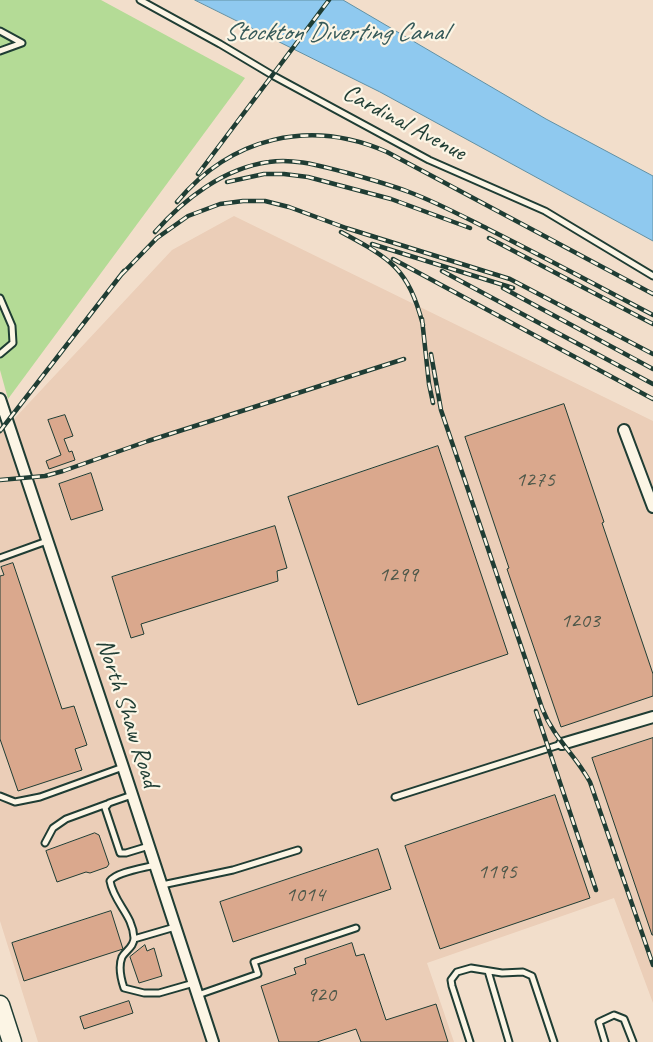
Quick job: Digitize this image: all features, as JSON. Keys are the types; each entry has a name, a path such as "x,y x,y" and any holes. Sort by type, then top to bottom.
{"highway":[{"path":"2,1012 13,1042"}],"street":[{"name":"North Shaw Road","path":"0,399 213,1042"},
{"path":"624,430 653,507"},
{"path":"562,744 653,717"}],"lane":[{"name":"Cardinal Avenue","path":"140,0 272,75 429,160 545,212 653,276"},
{"path":"0,31 22,43 1,49"},
{"path":"0,298 12,326 13,343 0,354"},
{"path":"0,558 48,541"},
{"path":"395,797 562,744"},
{"path":"0,796 15,802 40,797 123,767"},
{"path":"45,842 52,828 66,818 132,795"},
{"path":"107,804 105,808 120,853 126,854 149,846"},
{"path":"162,885 233,870 298,850"},
{"path":"155,865 123,873 112,877 110,881 119,905 131,920 134,938 132,945 122,958 120,975 124,988 144,993 159,993 194,983"},
{"path":"134,938 175,926"},
{"path":"197,995 258,974 254,962 356,928"},
{"path":"470,1042 452,986 452,980 457,972 471,968 502,972 523,972 532,976 554,1042"},
{"path":"488,970 509,1042"},
{"path":"604,1042 599,1022 614,1015 624,1019 633,1042"}],"shaded area":[{"path":"234,216 653,421 653,1003 614,898 427,963 454,1042 38,1042 0,921 0,434 172,250"}],"green space":[{"path":"0,0 101,0 245,78 8,399 0,370"}],"water":[{"name":"Stockton Diverting Canal","path":"195,0 343,0 546,119 653,176 653,241 380,92"}],"building":[{"path":"564,404 653,674 653,696 561,727 507,569 509,568 465,437"},
{"path":"65,415 73,436 64,439 69,452 72,451 75,460 49,469 46,461 61,455 48,420"},
{"path":"438,446 508,654 358,705 288,497"},
{"path":"91,473 103,510 71,520 59,484"},
{"path":"275,526 287,568 277,571 278,581 141,624 144,634 131,638 112,577"},
{"path":"13,563 62,709 74,706 87,745 75,749 82,770 18,791 0,739 0,576 4,575 1,567"},
{"path":"653,738 653,935 652,935 592,758"},
{"path":"555,795 590,898 440,949 405,846"},
{"path":"95,833 99,835 109,864 107,867 57,882 46,851"},
{"path":"378,849 391,889 233,942 220,902"},
{"path":"111,911 123,949 24,981 12,943"},
{"path":"352,943 356,956 364,954 386,1020 436,1004 448,1042 361,1042 356,1029 317,1042 279,1042 261,986 296,974 294,968 306,964 305,959"},
{"path":"145,945 147,951 154,948 162,976 139,983 130,957"},
{"path":"129,1001 133,1013 84,1029 80,1017"}],"railway":[{"path":"198,174 329,0"},
{"path":"177,202 198,180 222,162 247,149 273,140 301,136 329,136 358,142 387,152 653,294"},
{"path":"155,232 192,197 221,178 236,171 252,165 269,162 307,163 377,181 429,200 530,250 653,315"},
{"path":"227,182 264,174 308,177 391,199 470,228"},
{"path":"121,275 157,238 188,216 220,204 265,201 289,207 346,228 510,279 653,354"},
{"path":"341,232 373,250 395,267 411,290 423,325"},
{"path":"489,238 653,324"},
{"path":"372,244 513,288"},
{"path":"393,259 653,399"},
{"path":"0,431 124,271"},
{"path":"442,271 653,384"},
{"path":"503,288 653,369"},
{"path":"422,319 433,403"},
{"path":"431,354 441,410 542,708 552,729 590,782 653,965"},
{"path":"0,480 45,476 63,471 148,441 404,359"},
{"path":"536,711 596,890"}]}
